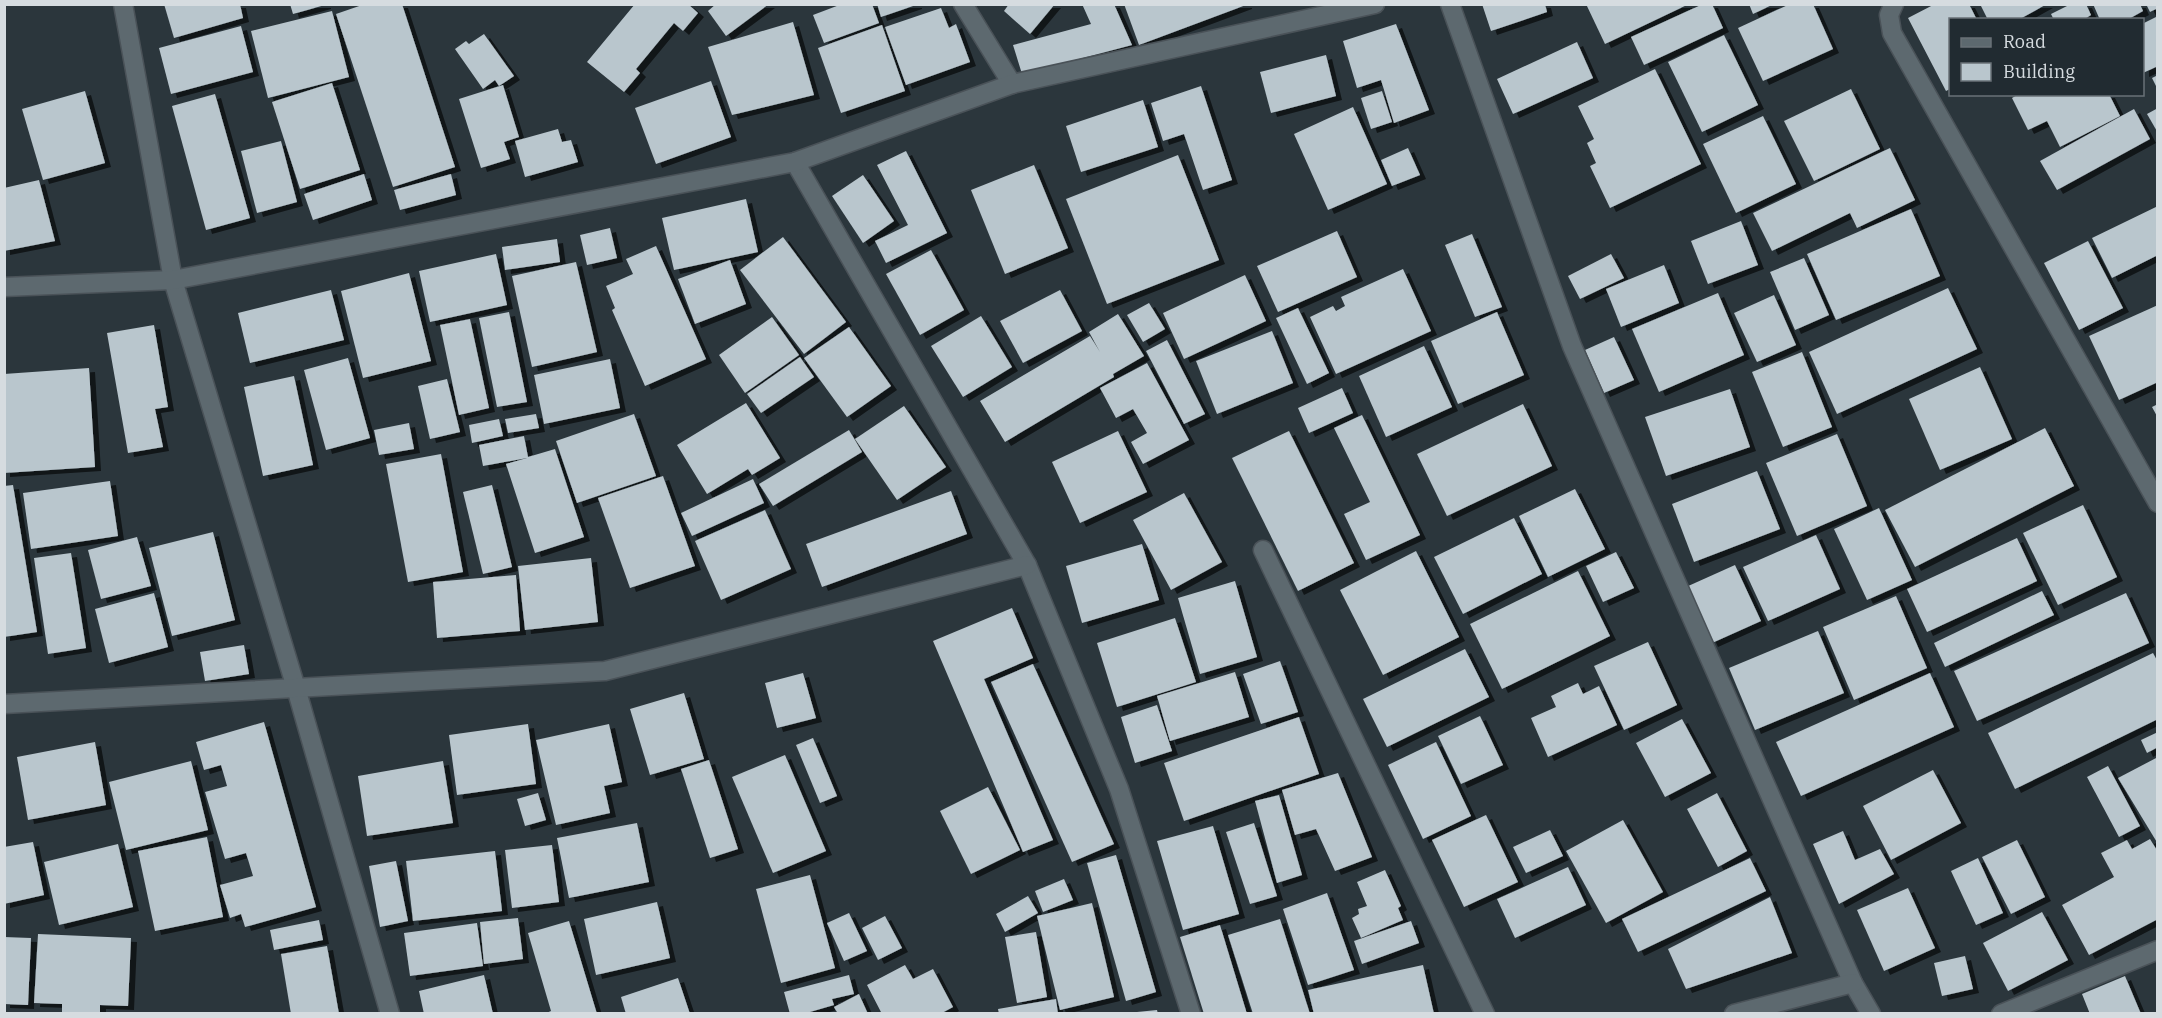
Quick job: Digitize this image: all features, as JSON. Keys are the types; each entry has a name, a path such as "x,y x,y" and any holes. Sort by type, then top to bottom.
{"street":[{"path":"123,4 173,280 296,688 390,1014"},
{"path":"963,4 1012,84"},
{"path":"4,286 173,280 795,162 1012,84 1374,4"},
{"path":"1450,4 1572,346 1853,983 1871,1014"},
{"path":"1894,4 1889,15 1892,33 2157,503"},
{"path":"795,162 1027,565 1119,789 1191,1014"},
{"path":"1263,550 1485,1014"},
{"path":"4,704 605,671 1027,565"},
{"path":"2001,1014 2157,950"},
{"path":"1734,1014 1853,983"}],"building":[{"path":"164,4 240,4 243,18 174,38"},
{"path":"290,4 325,4 325,5 293,14"},
{"path":"365,4 402,4 455,167 393,187 336,14"},
{"path":"635,4 688,4 698,13 683,31 674,23 636,69 640,73 624,92 587,62"},
{"path":"716,4 769,4 726,36 708,11"},
{"path":"842,4 872,4 879,23 824,43 813,15"},
{"path":"877,4 916,4 916,5 881,17"},
{"path":"1009,4 1055,4 1030,34 1004,11"},
{"path":"1082,4 1114,4 1132,45 1022,74 1013,45 1091,24"},
{"path":"1124,4 1246,4 1246,5 1139,45"},
{"path":"1482,4 1545,4 1547,12 1491,31"},
{"path":"1586,4 1689,4 1605,44"},
{"path":"1703,4 1712,4 1723,28 1644,65 1631,37"},
{"path":"1749,4 1774,4 1753,14"},
{"path":"1790,4 1813,4 1833,49 1763,81 1738,28"},
{"path":"1935,4 1969,4 1976,18 1949,18 1949,90 1946,91 1908,18"},
{"path":"1980,4 2047,4 2022,18 1987,18"},
{"path":"2071,4 2086,4 2091,15 2086,18 2053,18 2051,14"},
{"path":"2093,4 2140,4 2143,11 2131,18 2099,18"},
{"path":"2146,4 2158,4 2158,8 2150,12"},
{"path":"941,8 949,28 956,24 970,62 906,85 885,27"},
{"path":"332,11 349,77 268,98 251,31"},
{"path":"2158,16 2158,66 2144,73 2144,23"},
{"path":"793,22 814,95 732,115 708,47"},
{"path":"1396,24 1429,110 1394,123 1381,80 1357,88 1343,41"},
{"path":"882,25 905,91 841,113 818,48"},
{"path":"241,26 253,72 171,94 159,48"},
{"path":"484,34 514,76 499,86 495,80 483,89 455,49 466,41 469,44"},
{"path":"1724,35 1758,105 1702,132 1668,62"},
{"path":"1577,42 1593,78 1513,114 1497,79"},
{"path":"1326,55 1336,96 1271,113 1260,72"},
{"path":"1655,69 1701,164 1610,208 1590,166 1596,163 1587,143 1594,139 1578,106"},
{"path":"2158,75 2158,90 2152,78"},
{"path":"711,81 731,137 656,164 635,108"},
{"path":"332,83 360,170 300,189 272,102"},
{"path":"503,85 519,137 504,142 510,159 481,168 459,99"},
{"path":"1201,86 1232,180 1203,190 1184,134 1163,141 1151,103"},
{"path":"1851,89 1880,149 1814,181 1784,121"},
{"path":"85,91 105,163 43,180 22,109"},
{"path":"1382,91 1392,122 1371,129 1361,98"},
{"path":"215,94 250,218 206,230 172,106"},
{"path":"2016,96 2110,96 2120,116 2060,147 2047,121 2028,130 2012,98"},
{"path":"1143,100 1158,147 1081,172 1066,126"},
{"path":"1353,107 1387,184 1328,210 1294,134"},
{"path":"2158,108 2158,133 2147,114"},
{"path":"2134,109 2150,139 2057,190 2040,161"},
{"path":"1763,116 1796,184 1736,213 1703,144"},
{"path":"558,129 562,142 571,140 578,162 525,177 515,141"},
{"path":"281,141 297,202 257,213 241,151"},
{"path":"1408,148 1420,175 1392,186 1381,160"},
{"path":"1890,148 1915,200 1857,228 1850,213 1772,251 1753,213"},
{"path":"906,151 947,233 886,263 875,241 908,225 877,165"},
{"path":"1178,155 1219,260 1107,304 1066,199"},
{"path":"1034,165 1068,248 1005,274 971,190"},
{"path":"364,174 372,200 313,220 304,194"},
{"path":"451,174 456,195 400,210 394,190"},
{"path":"863,175 894,221 863,243 832,196"},
{"path":"39,180 55,241 4,251 4,188"},
{"path":"746,199 758,252 674,270 662,218"},
{"path":"2158,206 2158,255 2112,278 2092,238"},
{"path":"1911,209 1940,276 1836,320 1807,254"},
{"path":"1741,221 1758,265 1708,284 1691,241"},
{"path":"610,228 617,258 587,265 580,235"},
{"path":"1337,231 1357,277 1278,312 1257,266"},
{"path":"1472,234 1502,307 1475,317 1445,245"},
{"path":"783,237 846,322 804,354 740,270"},
{"path":"557,239 560,262 505,270 502,247"},
{"path":"2088,241 2123,308 2079,330 2044,263"},
{"path":"656,246 706,359 645,386 612,310 615,308 606,286 633,274 626,259"},
{"path":"931,250 964,310 920,335 886,274"},
{"path":"496,254 507,305 430,322 419,271"},
{"path":"1611,254 1624,278 1580,299 1568,276"},
{"path":"1804,258 1829,315 1795,330 1770,272"},
{"path":"730,260 746,304 695,324 678,279"},
{"path":"576,262 597,352 532,367 512,276"},
{"path":"1664,265 1679,303 1621,327 1606,289"},
{"path":"1403,269 1431,331 1336,374 1310,317 1333,306 1336,311 1345,306 1341,297"},
{"path":"409,273 431,361 363,378 341,291"},
{"path":"1245,275 1266,321 1184,359 1163,313"},
{"path":"1948,288 1977,349 1837,414 1809,352"},
{"path":"331,290 344,340 250,363 238,313"},
{"path":"1060,290 1082,331 1023,363 1000,321"},
{"path":"1718,293 1744,355 1659,392 1632,329"},
{"path":"1774,295 1796,345 1757,362 1734,313"},
{"path":"1149,303 1165,329 1143,342 1127,315"},
{"path":"2158,305 2158,382 2119,400 2089,336"},
{"path":"1298,308 1329,373 1307,384 1276,318"},
{"path":"509,312 527,402 497,407 479,318"},
{"path":"1497,312 1524,375 1458,404 1431,341"},
{"path":"1118,314 1144,356 1113,374 1114,377 1005,442 980,401 1090,336 1100,352 1089,332"},
{"path":"981,316 1012,367 963,397 931,346"},
{"path":"772,317 799,355 745,393 719,355"},
{"path":"470,319 489,408 459,415 440,325"},
{"path":"154,325 168,407 155,409 163,447 128,453 107,333"},
{"path":"849,327 891,386 847,417 804,358"},
{"path":"1272,331 1293,383 1217,414 1196,361"},
{"path":"1614,337 1634,380 1604,393 1585,350"},
{"path":"1167,340 1205,414 1184,424 1146,351"},
{"path":"1424,346 1452,407 1386,437 1359,376"},
{"path":"1802,352 1832,427 1783,447 1752,372"},
{"path":"800,357 814,377 761,413 747,394"},
{"path":"348,358 370,438 326,450 304,370"},
{"path":"610,359 620,408 544,424 534,375"},
{"path":"1147,363 1189,440 1143,464 1131,442 1147,433 1133,409 1116,418 1100,388"},
{"path":"1980,367 2012,439 1940,470 1909,399"},
{"path":"89,368 95,467 4,473 4,374"},
{"path":"294,376 313,465 263,476 244,387"},
{"path":"447,379 460,432 430,439 418,386"},
{"path":"1342,388 1353,413 1309,433 1298,408"},
{"path":"1730,389 1750,447 1666,476 1645,417"},
{"path":"746,403 780,458 752,475 748,469 707,494 677,445"},
{"path":"1523,404 1552,466 1447,516 1417,454"},
{"path":"2158,404 2158,418 2152,407"},
{"path":"904,406 946,467 897,500 855,439"},
{"path":"536,414 539,428 508,433 505,419"},
{"path":"634,414 656,476 577,503 556,441"},
{"path":"1362,415 1420,535 1366,560 1344,514 1370,502 1334,428"},
{"path":"499,419 503,436 472,443 469,425"},
{"path":"409,423 414,449 379,455 374,430"},
{"path":"2045,428 2074,486 1915,567 1885,510"},
{"path":"849,430 862,452 773,506 759,484"},
{"path":"1118,431 1147,492 1080,523 1052,462"},
{"path":"1289,431 1354,563 1298,591 1232,458"},
{"path":"1837,434 1867,506 1797,536 1766,463"},
{"path":"524,436 528,457 555,449 584,537 535,553 506,464 527,458 483,466 479,445"},
{"path":"441,454 463,572 408,582 386,464"},
{"path":"1757,471 1780,529 1694,562 1672,504"},
{"path":"663,476 695,566 630,588 598,498"},
{"path":"753,479 764,503 692,536 681,513"},
{"path":"110,481 118,536 31,549 23,493"},
{"path":"13,485 37,632 4,637 4,486"},
{"path":"492,485 512,567 483,574 463,492"},
{"path":"1575,489 1605,549 1548,577 1519,516"},
{"path":"951,491 967,534 822,587 806,544"},
{"path":"1184,493 1222,562 1171,590 1133,520"},
{"path":"2083,505 2117,577 2058,605 2023,533"},
{"path":"1879,508 1912,580 1867,600 1834,529"},
{"path":"765,510 791,569 721,600 695,541"},
{"path":"1514,518 1542,574 1463,614 1434,557"},
{"path":"213,532 235,620 172,636 149,548"},
{"path":"1816,535 1840,589 1768,621 1743,567"},
{"path":"137,537 151,586 101,599 88,550"},
{"path":"2017,538 2037,581 1927,632 1907,589"},
{"path":"1142,544 1159,600 1082,623 1066,566"},
{"path":"1416,551 1459,637 1383,675 1340,590"},
{"path":"1616,552 1634,588 1603,602 1586,566"},
{"path":"71,553 86,648 48,654 34,558"},
{"path":"591,558 598,622 525,630 518,566"},
{"path":"1735,565 1761,621 1712,643 1686,587"},
{"path":"1578,571 1610,636 1502,689 1470,624"},
{"path":"516,575 520,631 437,638 433,582"},
{"path":"1235,581 1257,657 1200,674 1178,598"},
{"path":"2042,591 2054,615 1945,667 1934,643"},
{"path":"154,593 168,647 109,663 95,609"},
{"path":"2126,593 2149,643 1977,721 1954,671"},
{"path":"1896,596 1927,668 1854,700 1823,627"},
{"path":"1012,608 1033,658 984,679 1053,840 1023,852 933,641"},
{"path":"1175,618 1196,682 1117,707 1097,643"},
{"path":"1818,631 1844,693 1755,730 1729,668"},
{"path":"1648,642 1677,705 1624,730 1594,666"},
{"path":"244,645 249,674 205,681 200,652"},
{"path":"1465,649 1489,697 1387,747 1363,699"},
{"path":"2153,653 2158,662 2158,719 2015,789 1988,733"},
{"path":"1280,661 1298,712 1261,724 1243,674"},
{"path":"1033,664 1114,844 1072,862 991,682"},
{"path":"1235,672 1249,717 1170,741 1157,696"},
{"path":"803,673 816,718 777,728 765,683"},
{"path":"1930,673 1954,727 1801,796 1776,742"},
{"path":"1578,683 1583,694 1599,686 1617,725 1548,757 1531,718 1556,707 1551,696"},
{"path":"684,693 704,759 650,775 630,709"},
{"path":"1157,705 1172,751 1135,763 1121,717"},
{"path":"1480,716 1503,765 1461,784 1438,736"},
{"path":"1299,717 1319,774 1184,821 1164,763"},
{"path":"1682,719 1711,773 1665,797 1636,743"},
{"path":"264,722 316,907 245,927 241,914 230,918 220,885 253,876 246,853 225,859 205,792 227,786 221,765 204,770 196,742"},
{"path":"528,724 536,784 457,795 449,735"},
{"path":"609,724 622,782 604,786 610,813 556,825 536,740"},
{"path":"2158,732 2158,747 2147,753 2141,740"},
{"path":"813,738 837,796 820,803 796,745"},
{"path":"95,742 106,805 28,820 17,757"},
{"path":"1436,742 1471,816 1423,839 1388,765"},
{"path":"785,755 826,851 773,873 732,777"},
{"path":"2158,757 2158,844 2118,778"},
{"path":"709,760 738,849 710,858 681,769"},
{"path":"191,761 208,830 126,850 109,782"},
{"path":"443,761 453,823 367,836 358,776"},
{"path":"2108,766 2140,826 2119,837 2087,777"},
{"path":"1933,770 1961,823 1891,860 1863,806"},
{"path":"1338,773 1372,857 1335,871 1316,829 1295,835 1282,790"},
{"path":"988,787 1020,850 971,874 940,811"},
{"path":"538,793 546,820 525,826 517,799"},
{"path":"1717,793 1747,851 1718,867 1687,809"},
{"path":"1279,795 1302,875 1277,883 1255,801"},
{"path":"1486,815 1518,882 1464,907 1432,840"},
{"path":"1623,820 1663,892 1606,923 1566,851"},
{"path":"637,823 649,882 569,898 557,838"},
{"path":"1254,823 1277,896 1250,904 1226,832"},
{"path":"1213,826 1239,914 1183,930 1157,841"},
{"path":"1550,830 1563,856 1526,873 1513,847"},
{"path":"1843,831 1855,860 1880,849 1894,874 1839,904 1813,844"},
{"path":"207,837 223,917 155,931 138,851"},
{"path":"2150,839 2158,852 2158,919 2089,955 2062,905 2114,877 2101,853 2127,840 2132,849"},
{"path":"2017,840 2045,897 2011,914 1982,857"},
{"path":"33,842 44,895 4,904 4,847"},
{"path":"118,844 133,907 59,925 44,862"},
{"path":"552,845 559,902 512,908 505,850"},
{"path":"495,851 502,911 413,921 406,861"},
{"path":"1116,855 1156,992 1126,1001 1087,863"},
{"path":"1750,858 1766,891 1638,952 1622,919"},
{"path":"1978,858 2003,913 1976,925 1951,871"},
{"path":"396,861 408,921 380,927 369,866"},
{"path":"1568,867 1586,905 1515,938 1497,899"},
{"path":"1385,870 1401,906 1398,908 1403,920 1361,938 1352,918 1359,914 1358,909 1367,906 1357,882"},
{"path":"810,875 835,968 781,983 756,889"},
{"path":"1064,879 1073,900 1043,912 1035,891"},
{"path":"1908,888 1935,948 1884,971 1857,910"},
{"path":"1327,893 1354,970 1308,985 1283,909"},
{"path":"1028,896 1038,913 1005,932 996,914"},
{"path":"1770,897 1792,953 1686,989 1668,949"},
{"path":"657,902 670,958 596,975 584,919"},
{"path":"1092,903 1114,997 1060,1010 1037,916"},
{"path":"2042,912 2068,960 2008,991 1983,943"},
{"path":"849,913 867,951 844,961 827,923"},
{"path":"885,916 902,948 878,960 862,928"},
{"path":"518,918 523,959 484,964 480,922"},
{"path":"1280,919 1310,1014 1253,1014 1228,935"},
{"path":"319,920 323,940 274,950 270,930"},
{"path":"569,921 597,1014 544,1014 551,1011 528,933"},
{"path":"1411,921 1419,943 1362,964 1354,941"},
{"path":"477,923 483,966 410,976 404,933"},
{"path":"1220,925 1247,1014 1204,1014 1180,937"},
{"path":"1036,932 1047,997 1017,1003 1005,937"},
{"path":"38,934 131,938 128,1006 100,1005 100,1014 62,1014 62,1004 34,1003"},
{"path":"4,937 31,938 28,1005 4,1004"},
{"path":"327,946 339,1014 291,1014 281,954"},
{"path":"1965,956 1973,989 1942,996 1934,963"},
{"path":"905,965 913,979 933,969 953,1007 940,1014 882,1014 867,985"},
{"path":"1423,965 1434,1014 1314,1014 1308,990"},
{"path":"484,975 493,1014 424,1014 419,991"},
{"path":"849,975 854,994 832,999 834,1005 803,1014 790,1014 784,992"},
{"path":"2125,976 2141,1014 2090,1014 2082,994"},
{"path":"678,978 690,1014 626,1014 621,997"},
{"path":"859,994 868,1014 838,1014 834,1007"},
{"path":"1056,999 1058,1014 999,1014 998,1009"},
{"path":"1157,1010 1158,1014 1137,1014 1137,1012"}]}
